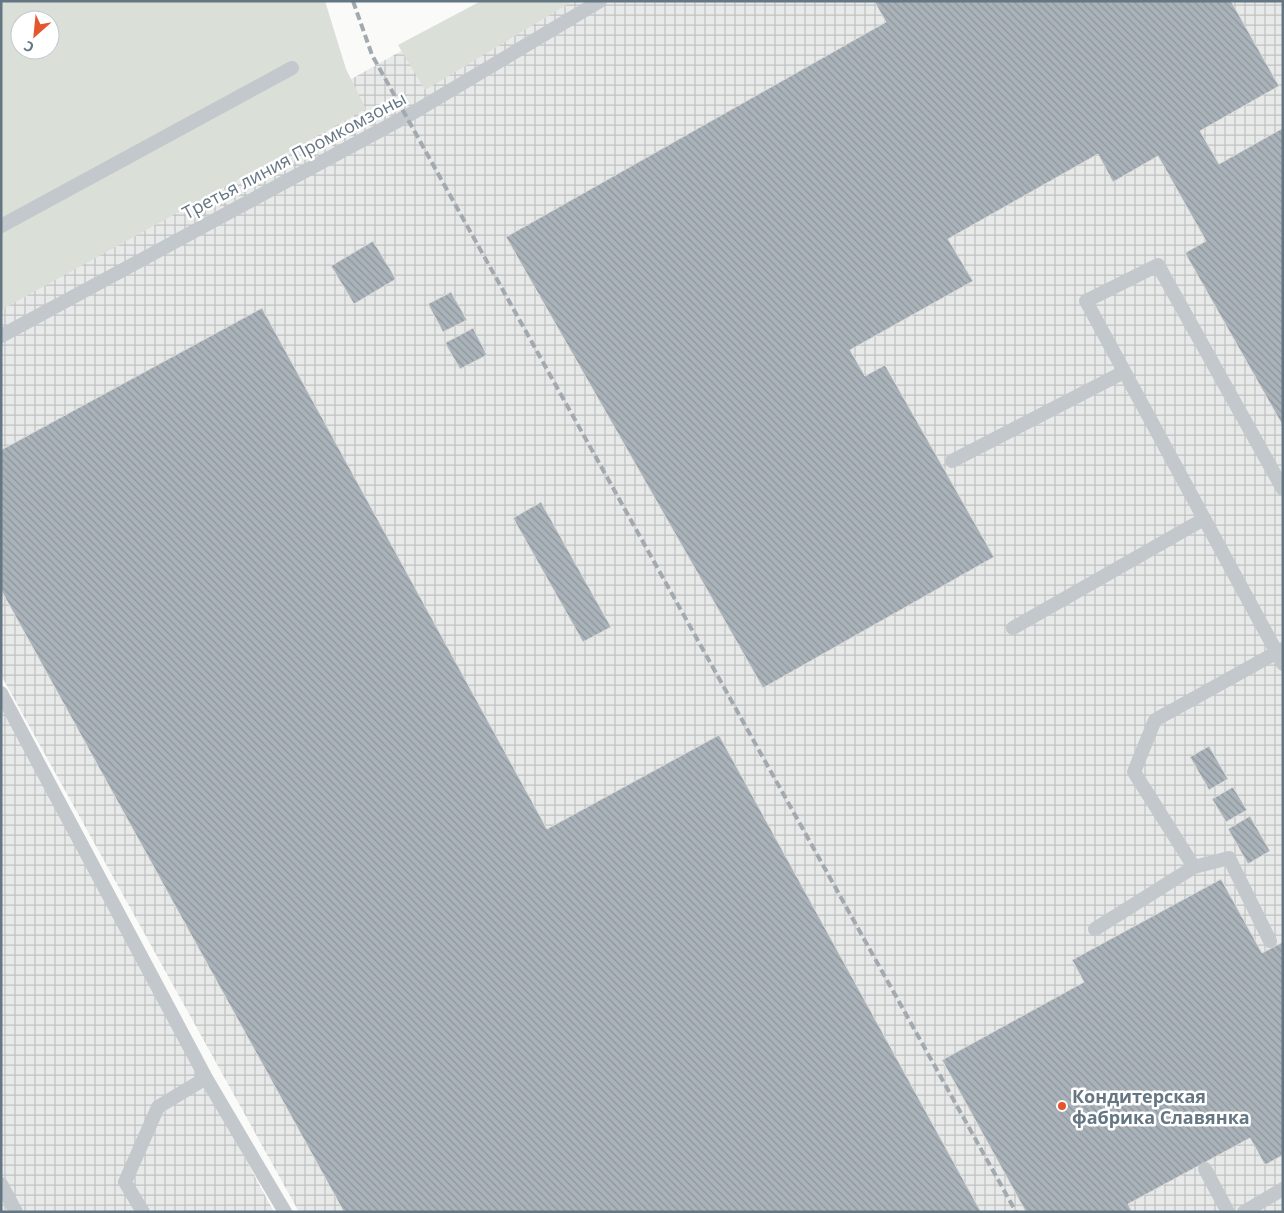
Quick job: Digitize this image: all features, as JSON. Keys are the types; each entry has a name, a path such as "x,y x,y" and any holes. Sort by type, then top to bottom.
{"lane":[{"name":"Третья линия Промкомзоны","path":"1,336 416,110 600,1"},
{"path":"1,226 292,68"},
{"path":"1194,867 1134,772 1155,720 1281,655 1204,519 1086,301 1158,265 1283,489"},
{"path":"952,461 1124,372"},
{"path":"1013,628 1204,519"},
{"path":"1,693 206,1078 285,1212"},
{"path":"1095,929 1194,867 1229,858 1270,941"},
{"path":"143,1212 125,1182 158,1107 206,1078"},
{"path":"1205,1169 1228,1212"},
{"path":"1,1184 16,1212"},
{"path":"1244,1212 1283,1189"}],"shaded area":[{"path":"1,1 325,1 346,69 366,109 1,310"},
{"path":"481,1 573,1 425,90 398,45"},
{"path":"490,1 1283,1 1283,1212 299,1212 1,675 1,276"},
{"path":"1,702 274,1212 1,1212"}],"building":[{"path":"874,1 1231,1 1279,86 1200,131 1219,164 1283,128 1283,426 1185,253 1206,241 1158,156 1113,182 1098,154 948,239 973,281 850,350 865,376 885,365 994,557 763,688 506,237 886,22"},
{"path":"373,241 396,279 354,304 331,266"},
{"path":"451,292 467,320 443,332 428,304"},
{"path":"262,308 547,829 719,735 981,1212 344,1212 1,590 1,450"},
{"path":"473,328 487,355 460,369 445,343"},
{"path":"541,502 611,627 583,642 513,518"},
{"path":"1209,746 1228,779 1209,790 1190,757"},
{"path":"1233,787 1247,810 1226,822 1212,799"},
{"path":"1250,816 1270,851 1248,864 1228,829"},
{"path":"1221,879 1262,953 1283,942 1283,1155 1265,1165 1250,1138 1128,1204 1132,1212 1026,1212 942,1060 1084,982 1072,960"}],"railway":[{"path":"353,1 372,55 1016,1212"}],"place":[{"name":"Кондитерская фабрика Славянка","path":"1062,1106"}]}
